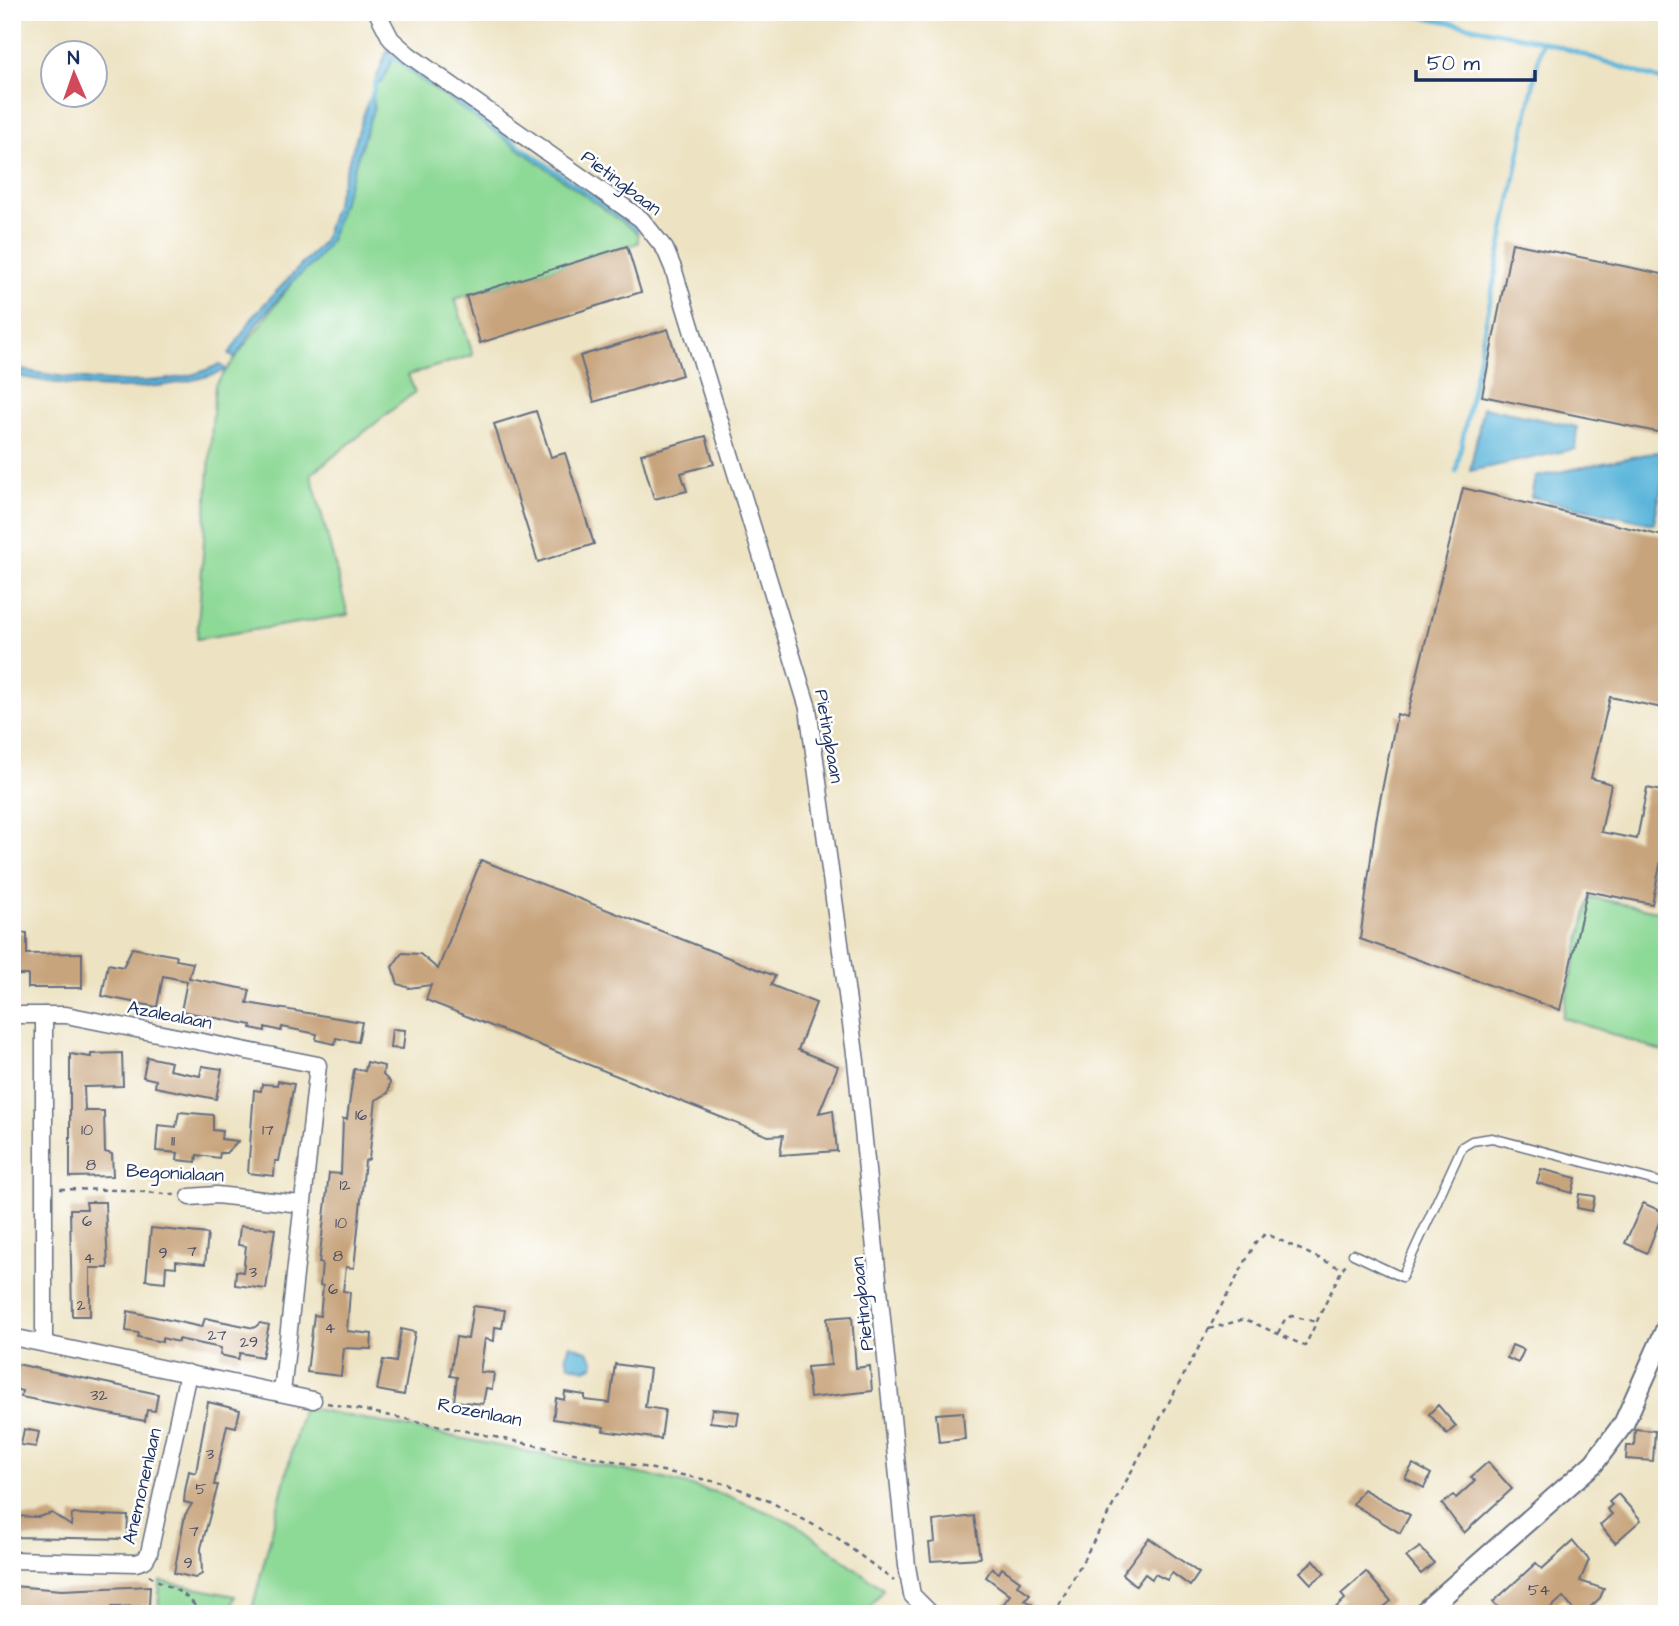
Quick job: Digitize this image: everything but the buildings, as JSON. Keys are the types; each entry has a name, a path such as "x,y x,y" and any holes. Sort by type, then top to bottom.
{"street":[{"name":"Pietingbaan","path":"377,12 391,39 409,55 640,219 659,240 673,268 808,708 856,1061 912,1595"},
{"name":"Azalealaan","path":"12,1015 66,1015 318,1065 301,1204"},
{"path":"44,1015 44,1343"},
{"name":"Begonialaan","path":"190,1196 216,1195 301,1204"},
{"path":"282,1393 301,1204"},
{"path":"1422,1614 1594,1463 1624,1423 1667,1327"},
{"path":"12,1337 313,1400"},
{"name":"Anemonenlaan","path":"12,1560 136,1563 145,1560 149,1553 188,1373"},
{"path":"912,1595 931,1614"}],"lane":[{"path":"1353,1254 1402,1277 1462,1147 1481,1139 1492,1138 1667,1184"}],"path":[{"name":"Begonialaan","path":"45,1189 122,1190 190,1196"},
{"path":"1054,1614 1256,1242 1264,1235 1342,1269"},
{"path":"1209,1329 1245,1319 1306,1346 1342,1269 1353,1254"},
{"path":"1278,1333 1284,1321 1292,1316 1317,1322"},
{"name":"Rozenlaan","path":"313,1400 727,1484 790,1512 836,1537 912,1595"},
{"path":"136,1563 166,1586 180,1590 201,1614"},
{"path":"188,1614 195,1605"}],"green space":[{"path":"388,48 410,72 638,233 638,243 455,299 473,355 408,375 415,392 311,474 348,615 197,639 215,385 324,240"},
{"path":"1590,897 1667,913 1667,1053 1562,1017"},
{"path":"303,1407 656,1477 726,1495 796,1524 883,1589 866,1614 251,1614"},
{"path":"160,1581 235,1596 230,1614 158,1614"}],"water":[{"path":"392,50 395,53 382,82 374,84 386,54"},
{"path":"373,99 374,107 330,241 315,262 295,279 257,323 235,358 229,354 255,314 323,242 368,101"},
{"path":"220,364 226,370 173,384 146,387 93,387 12,375 12,368 90,380 146,381 173,379"},
{"path":"1483,407 1577,427 1575,449 1470,471"},
{"path":"1656,452 1667,454 1667,459 1654,524 1531,497 1535,477"},
{"path":"570,1345 587,1351 594,1361 593,1366 585,1369 569,1365 566,1356"}],"waterway":[{"path":"1399,12 1542,41 1667,82"},
{"path":"1456,472 1542,41"},
{"path":"390,55 638,229"},
{"path":"369,105 377,80"}]}
